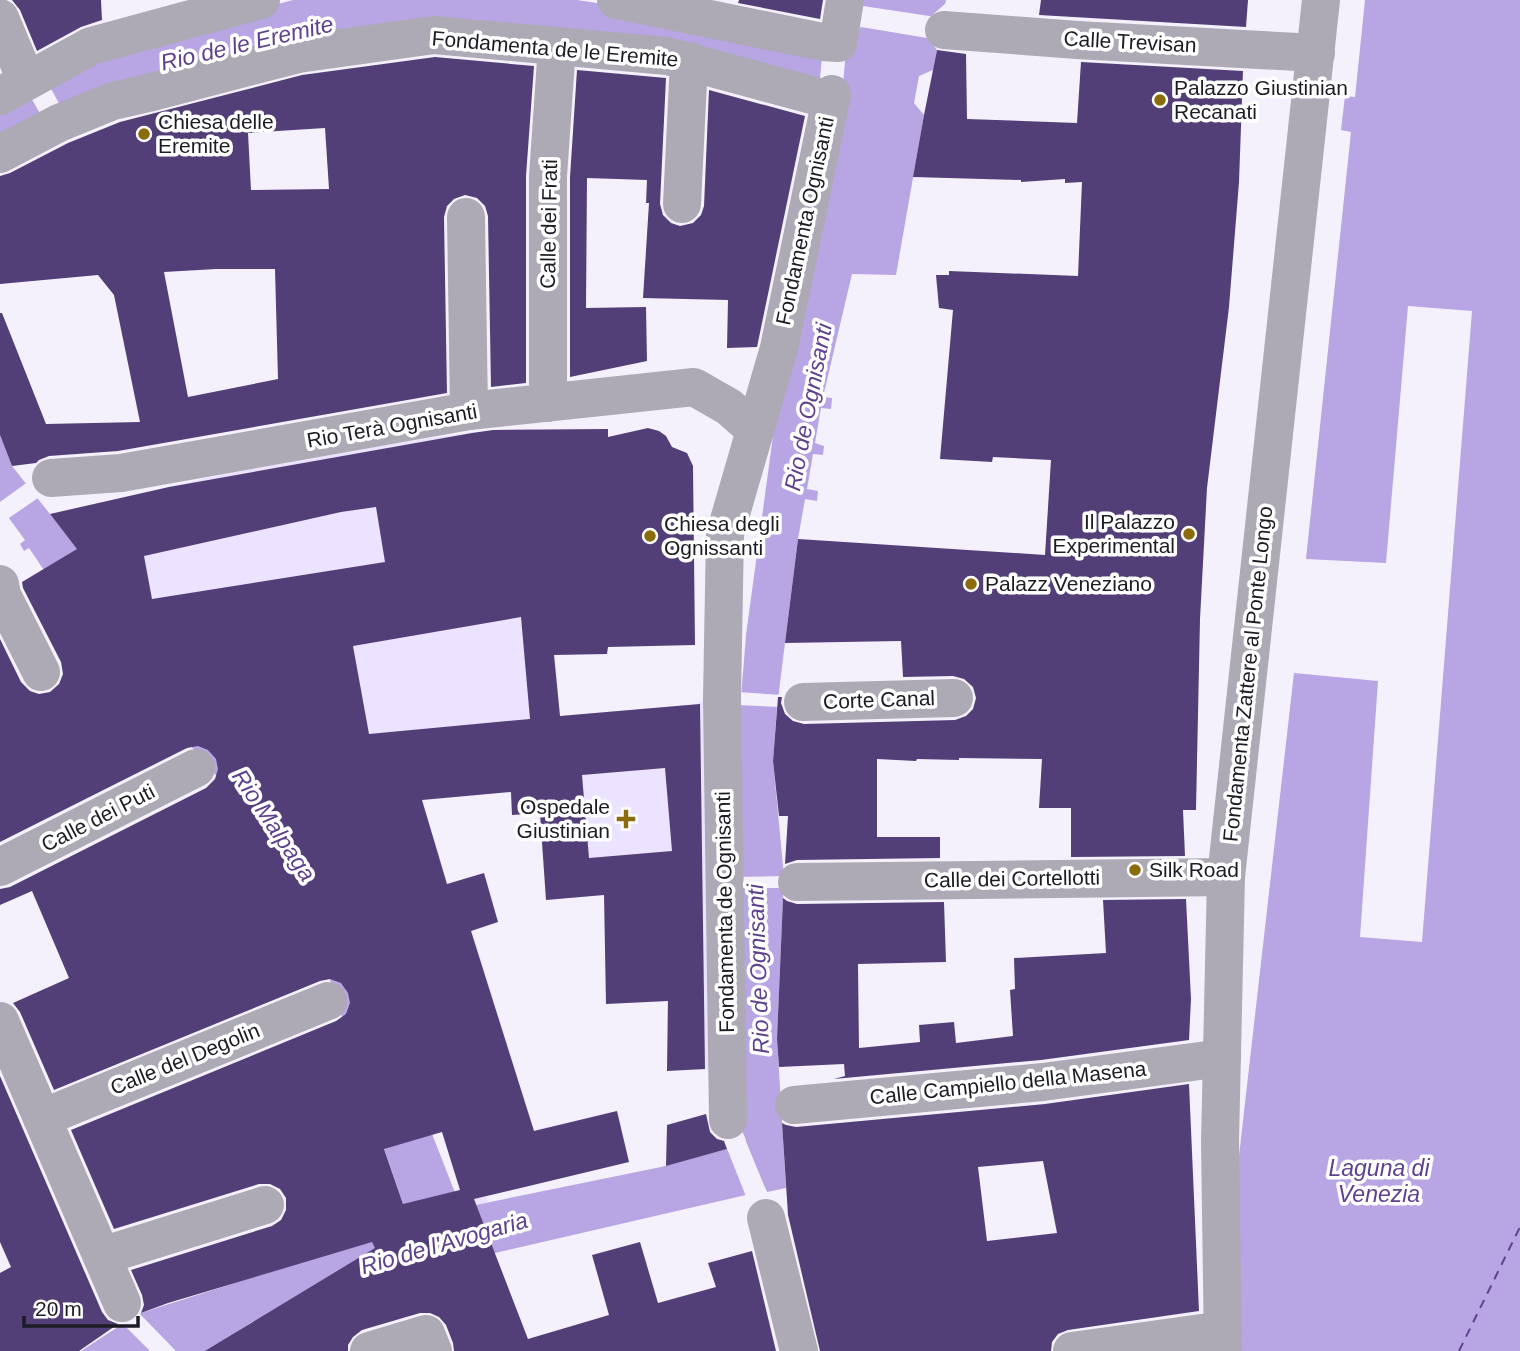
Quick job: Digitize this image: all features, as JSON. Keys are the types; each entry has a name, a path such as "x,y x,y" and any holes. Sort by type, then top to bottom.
{"street":[{"path":"0,18 13,88 90,46 218,6 261,0"},
{"path":"616,0 838,43 845,0"},
{"name":"Fondamenta Zattere al Ponte Longo","path":"1223,1341 1220,1141 1226,877 1321,0"},
{"name":"Calle Trevisan","path":"944,30 1316,53"},
{"name":"Fondamenta de le Eremite","path":"0,154 59,123 113,101 298,54 434,35 667,56 831,97"},
{"name":"Calle dei Frati","path":"548,403 548,176 557,46"},
{"path":"682,204 689,61"},
{"name":"Fondamenta Ognisanti","path":"742,419 779,348 831,97"},
{"path":"466,217 470,411"},
{"name":"Rio Terà Ognisanti","path":"51,478 121,473 470,411 694,387 742,419"},
{"name":"Fondamenta de Ognisanti","path":"728,1120 722,704 724,534 742,419"},
{"path":"1,591 41,672"},
{"name":"Corte Canal","path":"803,702 954,698"},
{"name":"Calle dei Puti","path":"0,867 196,768"},
{"name":"Calle dei Cortellotti","path":"797,882 1226,877"},
{"name":"Calle del Degolin","path":"42,1118 328,1001"},
{"path":"0,1021 122,1303"},
{"name":"Calle Campiello della Masena","path":"794,1105 1043,1082 1222,1058"},
{"path":"102,1256 265,1205"},
{"path":"766,1218 800,1351"},
{"path":"369,1351 426,1334 433,1351"},
{"path":"1072,1351 1223,1341"}],"shaded area":[{"name":"Ospedale Giustinian","path":"608,429 608,487 553,636 560,716 707,701 717,1069 667,1071 667,1001 606,1004 605,946 657,890 546,900 540,813 512,815 510,792 402,801 406,827 429,823 441,861 427,866 434,888 484,873 498,922 472,931 534,1130 617,1111 629,1162 486,1196 488,1202 461,1208 454,1191 460,1189 442,1132 423,1108 83,557 50,514 328,453 475,432"}],"water":[{"path":"293,0 577,0 623,7 846,54 857,0 946,0 931,16 928,38 937,50 933,70 919,76 914,103 924,115 896,275 852,274 823,397 832,398 831,409 821,408 815,443 824,446 823,455 813,454 807,489 818,491 817,501 805,499 798,539 773,761 784,876 777,1038 786,1188 767,1192 764,1185 744,1191 746,1195 495,1253 252,1322 207,1351 81,1351 121,1325 127,1328 141,1313 411,1227 362,1084 333,987 287,882 233,797 203,759 135,687 127,693 29,548 24,551 20,544 25,540 0,506 0,435 12,466 167,662 432,1134 461,1208 661,1167 727,1149 746,1140 736,1117 737,747 746,635 781,377 841,106 431,26 0,145 0,105 94,53"},
{"name":"Laguna di Venezia","path":"1365,0 1520,0 1520,1351 1237,1351 1239,1156 1294,673 1378,681 1360,937 1422,942 1472,311 1408,306 1386,563 1306,559 1351,132 1341,130 1345,96 1355,97"}],"pier":[{"path":"863,6 936,17 933,39 861,27 848,36"},
{"path":"847,40 841,106 819,90 823,46"},
{"path":"44,76 66,116 47,126 25,87"},
{"path":"29,481 41,496 6,520 0,512 0,502"},
{"path":"738,692 782,695 780,707 737,705"},
{"path":"788,876 787,888 732,888 732,877"},
{"path":"736,1117 768,1195 762,1189 749,1193 747,1199 726,1146 742,1139 733,1118"},
{"path":"139,1313 176,1351 150,1351 127,1328 124,1322 126,1324"}],"building":[{"path":"12,0 101,0 102,20 81,27 37,51 20,10"},
{"path":"739,0 823,0 820,19 738,3"},
{"path":"1041,0 1248,0 1246,27 1039,15"},
{"path":"937,50 966,54 967,119 1077,123 1081,62 1243,71 1239,182 1229,307 1207,488 1200,619 1196,810 1183,810 1185,856 1071,857 1071,808 1039,808 1042,759 877,759 877,837 940,837 940,858 797,860 785,864 788,816 779,816 773,761 778,697 782,697 785,714 793,721 804,724 955,720 966,716 973,709 976,698 973,687 964,679 953,676 903,677 901,641 785,643 798,539 1045,555 1051,460 993,457 992,462 940,459 953,310 939,308 936,275 949,275 949,271 1078,276 1082,182 1065,183 1065,179 1021,182 913,177"},
{"path":"435,57 534,66 526,176 526,383 491,387 488,216 485,206 477,198 465,195 454,199 447,206 444,217 447,393 118,451 49,456 36,463 12,466 0,435 0,313 46,424 140,422 114,295 98,275 0,284 0,176 68,143 120,122 302,75","holes":["325,128 329,189 251,190 248,133","275,269 278,379 188,397 164,272"]},
{"path":"577,70 666,78 660,204 663,215 671,223 680,226 693,223 701,215 704,206 709,90 805,116 757,347 727,348 728,300 643,298 649,203 646,203 647,180 587,178 586,308 646,307 647,361 570,377 570,177"},
{"path":"648,428 659,431 666,436 672,447 687,453 693,466 695,645 608,647 607,654 554,655 560,716 700,704 705,1069 667,1071 668,1001 606,1004 604,895 546,900 540,813 512,815 511,792 422,800 447,884 484,873 498,922 471,931 534,1131 617,1111 629,1162 474,1199 528,1339 609,1315 592,1255 640,1242 658,1303 716,1287 708,1263 752,1251 776,1351 454,1351 446,1325 439,1317 420,1313 362,1330 353,1337 348,1351 205,1351 375,1248 372,1242 141,1313 144,1305 142,1295 131,1270 272,1226 281,1220 286,1210 286,1198 280,1189 270,1184 259,1184 114,1229 71,1130 336,1021 346,1014 350,1003 348,993 341,983 330,979 320,981 54,1090 20,1012 13,1003 69,978 32,891 0,905 0,889 10,887 206,788 215,779 218,769 216,759 208,750 198,746 187,748 0,842 0,639 21,682 30,691 39,694 50,692 59,684 63,674 61,662 22,582 77,549 50,514 169,487 493,430 608,429 608,437","holes":["376,507 385,562 152,599 144,556 341,512","521,617 530,719 369,734 353,646","665,768 672,851 589,858 582,775","442,1132 460,1190 403,1204 384,1149"]},
{"path":"783,898 797,904 944,902 946,962 858,964 859,1048 920,1042 919,1025 954,1022 956,1043 1013,1036 1010,990 1015,989 1014,958 1106,953 1103,900 1186,899 1191,999 1189,1040 1041,1060 834,1079 845,1076 844,1064 779,1067 777,1039"},
{"path":"0,1076 102,1312 108,1320 118,1324 79,1351 0,1351 0,1273 11,1267 0,1242"},
{"path":"1189,1084 1199,1311 1068,1330 1058,1334 1052,1342 1051,1351 820,1351 788,1215 782,1123 796,1127 1045,1104","holes":["1043,1161 1057,1233 987,1241 978,1167"]},
{"path":"706,1114 710,1132 717,1139 724,1141 727,1149 666,1166 667,1125"}],"ferry route":[{"path":"1459,1351 1520,1227"}],"place":[{"name":"Palazzo Giustinian Recanati","path":"1160,100"},
{"name":"Chiesa delle Eremite","path":"144,134"},
{"name":"Il Palazzo Experimental","path":"1189,534"},
{"name":"Chiesa degli Ognissanti","path":"650,536"},
{"name":"Palazz Veneziano","path":"971,584"},
{"name":"Ospedale Giustinian","path":"626,819"},
{"name":"Silk Road","path":"1135,870"}],"water label":[{"name":"Rio de le Eremite","path":"247,43"},
{"name":"Rio de Ognisanti","path":"808,407"},
{"name":"Rio Malpaga","path":"274,825"},
{"name":"Rio de Ognisanti","path":"758,969"},
{"name":"Rio de l'Avogaria","path":"444,1243"}]}
